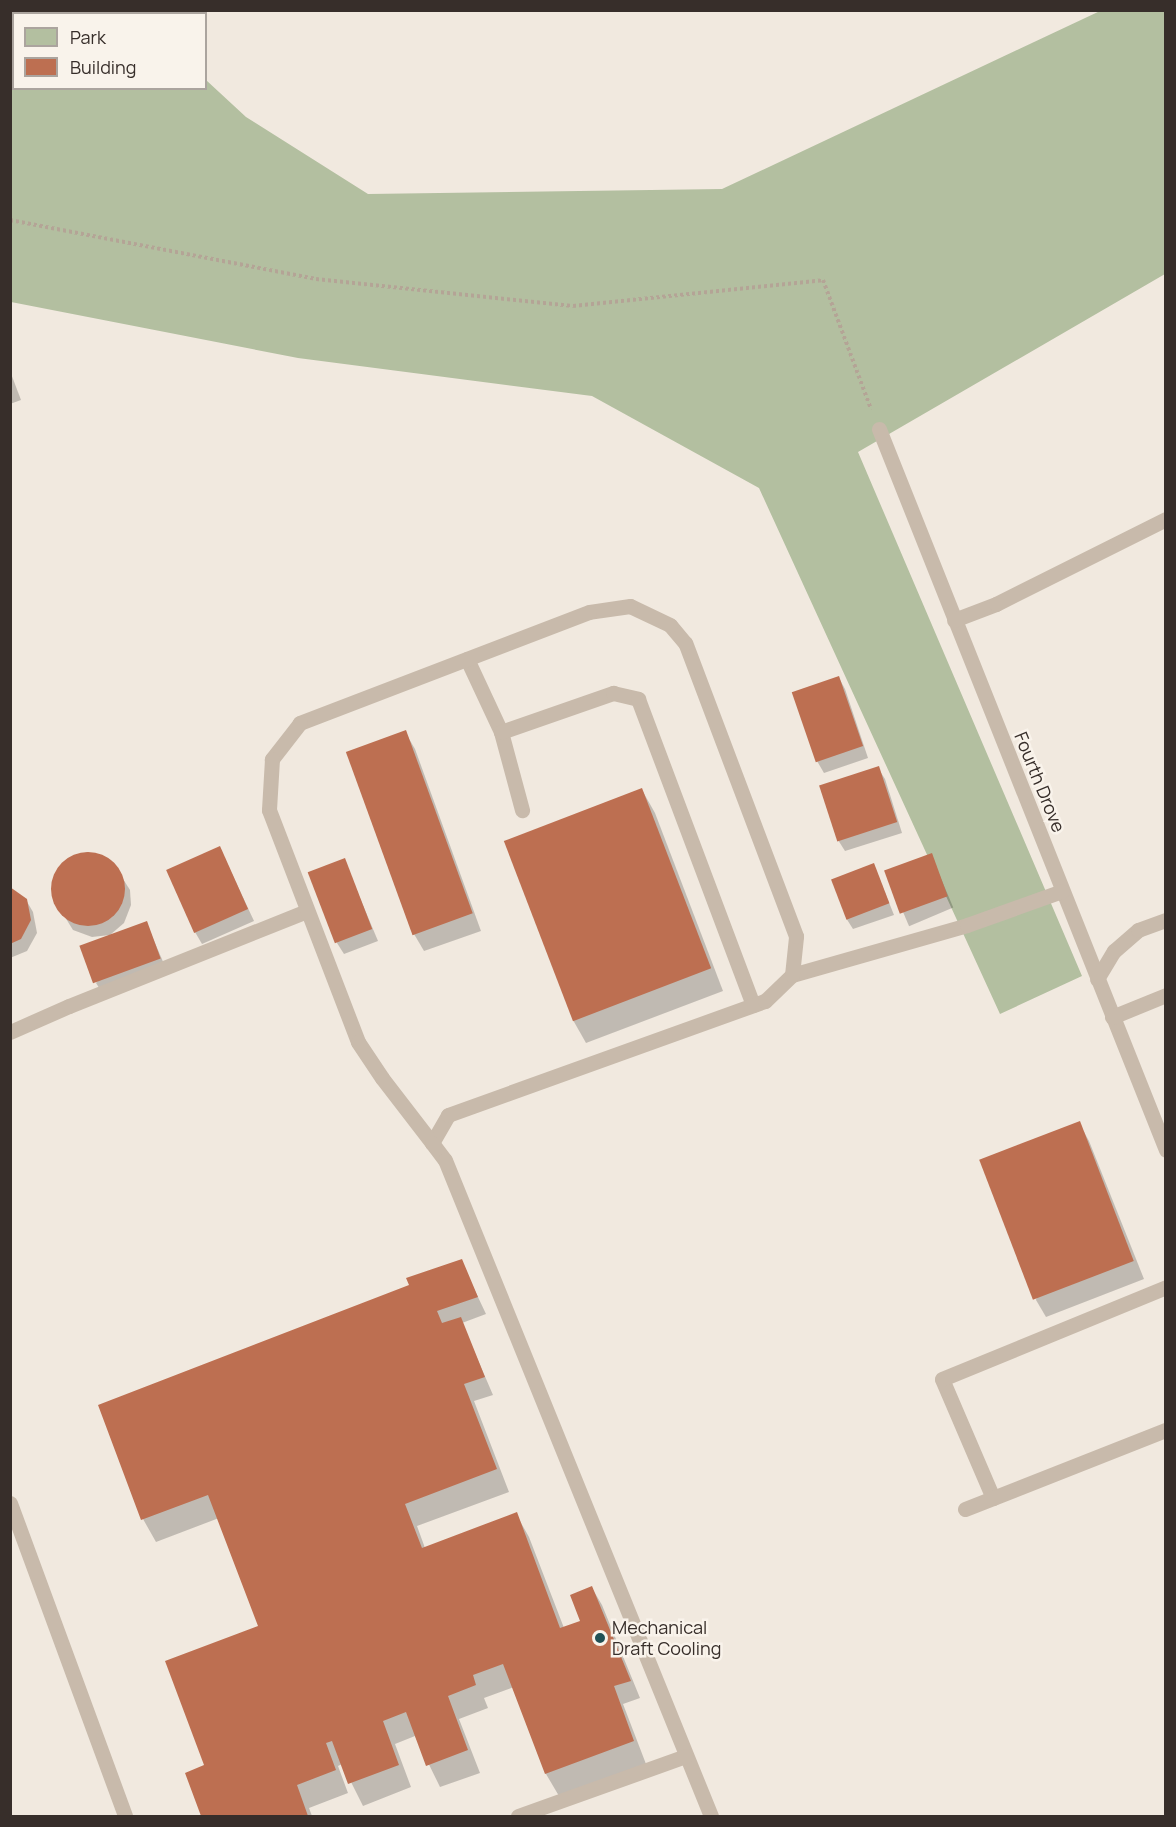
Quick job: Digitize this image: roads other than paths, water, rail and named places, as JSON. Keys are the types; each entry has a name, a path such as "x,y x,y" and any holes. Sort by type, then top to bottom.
{"lane":[{"name":"Fourth Drove","path":"879,429 1166,1150"},
{"path":"954,620 996,604 1166,519"},
{"path":"711,1816 445,1160 358,1042 269,810 272,759 300,723 589,612 630,606 670,625 685,643 796,936 792,975"},
{"path":"467,659 501,732 522,810"},
{"path":"501,732 613,693 638,699 753,1005"},
{"path":"432,1143 448,1115 765,1001 792,975 967,925 1062,891"},
{"path":"10,1032 69,1005 308,911"},
{"path":"1097,979 1114,951 1138,930 1166,920"},
{"path":"1112,1017 1166,994"},
{"path":"993,1498 942,1379 1166,1287"},
{"path":"965,1509 1166,1430"},
{"path":"10,1503 125,1816"},
{"path":"518,1816 686,1756"}],"place":[{"name":"Mechanical Draft Cooling","path":"600,1638"}]}
